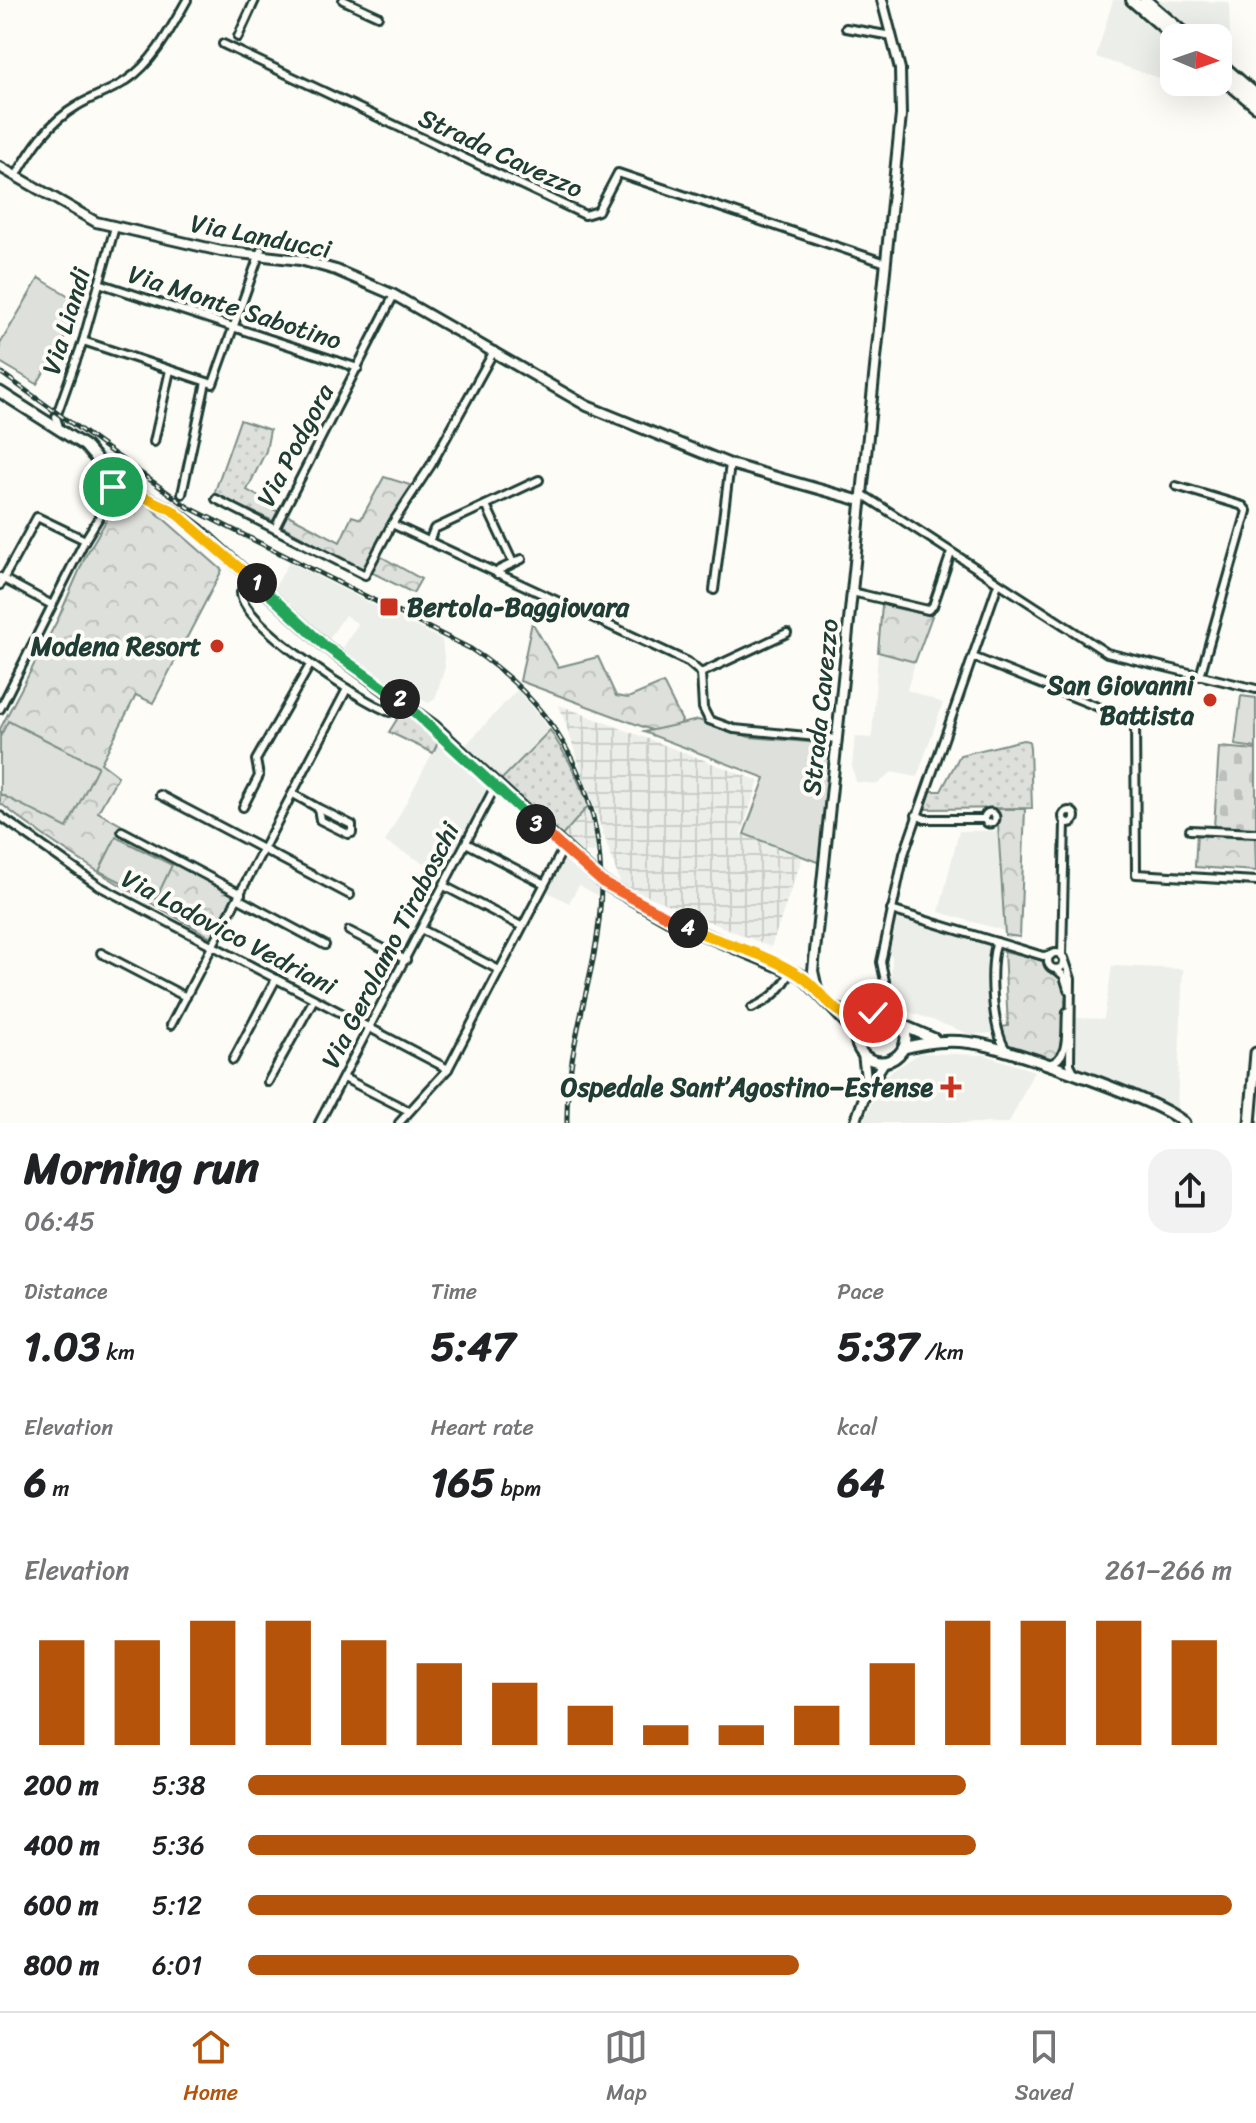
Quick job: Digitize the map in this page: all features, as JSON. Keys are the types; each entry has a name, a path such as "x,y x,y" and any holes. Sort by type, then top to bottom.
{"highway":[{"path":"1132,0 1160,24"},
{"path":"1145,0 1173,24"},
{"path":"1232,74 1256,95"},
{"path":"1232,86 1256,106"}],"main road":[{"path":"0,392 85,446 116,482"},
{"path":"116,482 128,481 131,491 172,510 325,646 402,700 563,849 631,900 677,924 791,970 810,982 856,1033 863,1054 884,1062 904,1048 941,1041"},
{"path":"116,482 114,493 122,498 131,491"},
{"path":"830,1007 870,1015 892,1014 904,1026 941,1041 988,1046 1078,1076 1168,1111 1184,1123"},
{"path":"856,1033 870,1015"},
{"path":"904,1026 904,1048"},
{"path":"1248,1123 1253,1104 1256,1053"}],"street":[{"path":"16,176 32,147 52,124 76,106 129,80 149,60 187,0"},
{"path":"238,37 255,0"},
{"path":"343,0 378,16"},
{"name":"Strada Cavezzo","path":"818,994 814,964 901,99 900,69 882,0"},
{"path":"846,28 892,36"},
{"name":"Strada Cavezzo","path":"223,44 585,215 598,211 618,173 886,263"},
{"name":"Via Landucci","path":"0,167 96,222 311,262 394,295 587,406 730,464 861,498"},
{"name":"Via Liandi","path":"59,427 56,417 83,341 115,227"},
{"path":"182,494 210,383 235,328 260,253"},
{"name":"Via Monte Sabotino","path":"99,283 358,368"},
{"name":"Via Podgora","path":"275,528 394,295"},
{"path":"83,341 210,383"},
{"path":"216,499 365,575 494,351"},
{"path":"154,442 170,370"},
{"path":"714,590 730,464"},
{"path":"429,542 434,529 539,480"},
{"path":"1176,486 1243,506 1247,511 1200,676"},
{"path":"0,709 85,540 114,493"},
{"path":"861,498 1107,653 1256,689"},
{"path":"486,505 513,563"},
{"path":"52,605 1,580 37,517 85,540"},
{"path":"392,524 688,662 701,673 703,708 709,720 734,729 837,739"},
{"path":"852,592 928,610 933,606 951,553"},
{"path":"497,574 499,570 522,559"},
{"path":"251,578 241,592 243,606 310,665 390,712 402,700"},
{"path":"870,1015 883,1000 881,962 916,815 998,584"},
{"path":"701,673 787,633"},
{"path":"973,657 1103,709 1135,717 1136,874 1256,881"},
{"path":"243,807 259,776 258,756 310,665"},
{"path":"0,685 10,690"},
{"path":"171,1025 347,689"},
{"name":"Via Gerolamo Tiraboschi","path":"319,1123 496,785"},
{"path":"293,794 352,825 352,833 348,834 320,820 318,808"},
{"path":"160,795 350,895"},
{"path":"916,815 925,819 985,819"},
{"name":"Via Lodovico Vedriani","path":"0,816 87,879 448,1069"},
{"path":"1056,969 1063,966 1068,825"},
{"path":"1190,830 1256,833"},
{"path":"122,831 325,945"},
{"path":"466,843 543,883"},
{"path":"399,1123 448,1069 563,849"},
{"path":"444,886 521,926"},
{"path":"891,910 1029,952 1046,959 1064,976 1068,986 1065,1049 1059,1060 1045,1065"},
{"path":"421,929 499,970"},
{"path":"349,931 406,960"},
{"path":"1000,943 991,958 998,1034 1009,1053"},
{"path":"1046,959 1062,944"},
{"path":"101,953 186,997"},
{"path":"1052,954 1063,957"},
{"path":"1063,957 1071,979 1070,1064 1078,1076"},
{"path":"752,1008 775,994 786,982 791,970 806,971 814,964"},
{"path":"233,1060 276,979"},
{"path":"883,979 892,1014"},
{"path":"268,1082 314,999"},
{"path":"863,1054 868,1074 867,1089"},
{"path":"855,1123 867,1089 884,1062"},
{"path":"344,1078 409,1111"}],"shaded area":[{"path":"1113,0 1127,0 1160,28 1160,78 1096,57"},
{"path":"1150,0 1229,2 1230,24 1178,24"},
{"path":"289,562 442,640 445,667 435,699 429,703 386,684 341,651 358,624 345,615 328,640 309,626 273,591"},
{"path":"878,652 915,662 907,690 943,703 917,777 892,772 878,784 856,782 852,766 855,737 872,738"},
{"path":"517,690 550,730 501,780 463,748"},
{"path":"559,705 759,781 741,834 802,858 771,947 621,885"},
{"path":"441,737 491,786 446,875 385,842"},
{"path":"589,805 598,851 586,853 580,861 558,841"},
{"path":"959,831 998,831 1005,931 939,912"},
{"path":"565,854 599,883 597,895 579,885 569,903 544,890"},
{"path":"902,916 991,945 988,954 993,1033 972,1035 897,1007 891,991 892,956 888,954 895,918"},
{"path":"1112,966 1183,969 1177,1108 1075,1069 1072,1062 1074,1018 1104,1019"},
{"name":"Ospedale Sant’Agostino–Estense","path":"920,1053 985,1055 1034,1071 1009,1123 863,1123 883,1077"}],"green space":[{"path":"39,278 84,305 37,384 0,362 0,344"},
{"path":"240,420 270,430 266,451 247,490 263,499 262,504 279,512 273,521 214,494"},
{"path":"384,477 410,485 412,491 387,527 365,568 361,569 282,526 286,514 340,542 352,516 361,519"},
{"path":"142,500 222,570 153,703 136,695 101,763 118,776 98,812 121,825 119,830 241,894 216,940 79,859 0,803 0,729 58,619 86,555 116,504"},
{"path":"380,556 421,579 413,593 371,572"},
{"path":"882,605 932,616 915,662 878,652"},
{"path":"532,622 558,667 598,657 616,696 628,698 663,683 682,721 673,738 520,681"},
{"path":"1241,696 1256,698 1256,748 1235,745"},
{"path":"404,708 440,738 433,753 389,732"},
{"path":"698,720 749,737 832,744 820,863 744,834 765,778 644,732"},
{"path":"8,721 98,766 67,828 0,794 0,737"},
{"path":"550,730 570,763 589,805 561,837 501,780"},
{"path":"1029,741 1030,748 1032,808 925,809 931,791 941,791 960,755"},
{"path":"1219,747 1256,750 1256,829 1214,827"},
{"path":"997,809 1025,809 1020,937 1005,935"},
{"path":"1197,832 1255,835 1256,871 1195,867"},
{"path":"116,837 172,865 156,899 99,871"},
{"path":"1004,951 1042,960 1047,970 1061,975 1066,988 1060,1056 1049,1061 1018,1051 1007,1042 1002,1027 1008,1026"}],"railway":[{"path":"0,372 188,507 471,649 508,677 539,709 564,744 582,782 594,822 600,864 600,909 594,955 572,1059 567,1123"}],"place":[{"name":"Bertola-Baggiovara","path":"389,607"},
{"name":"Modena Resort","path":"217,646"},
{"name":"San Giovanni Battista","path":"1210,700"},
{"name":"Ospedale Sant’Agostino–Estense","path":"951,1087"}],"route":[{"path":"113,487 119,498 128,497 131,491 172,510 199,530 325,646 434,726 602,882 667,919 802,976 830,1007 857,1016 866,1017 873,1013"}]}
